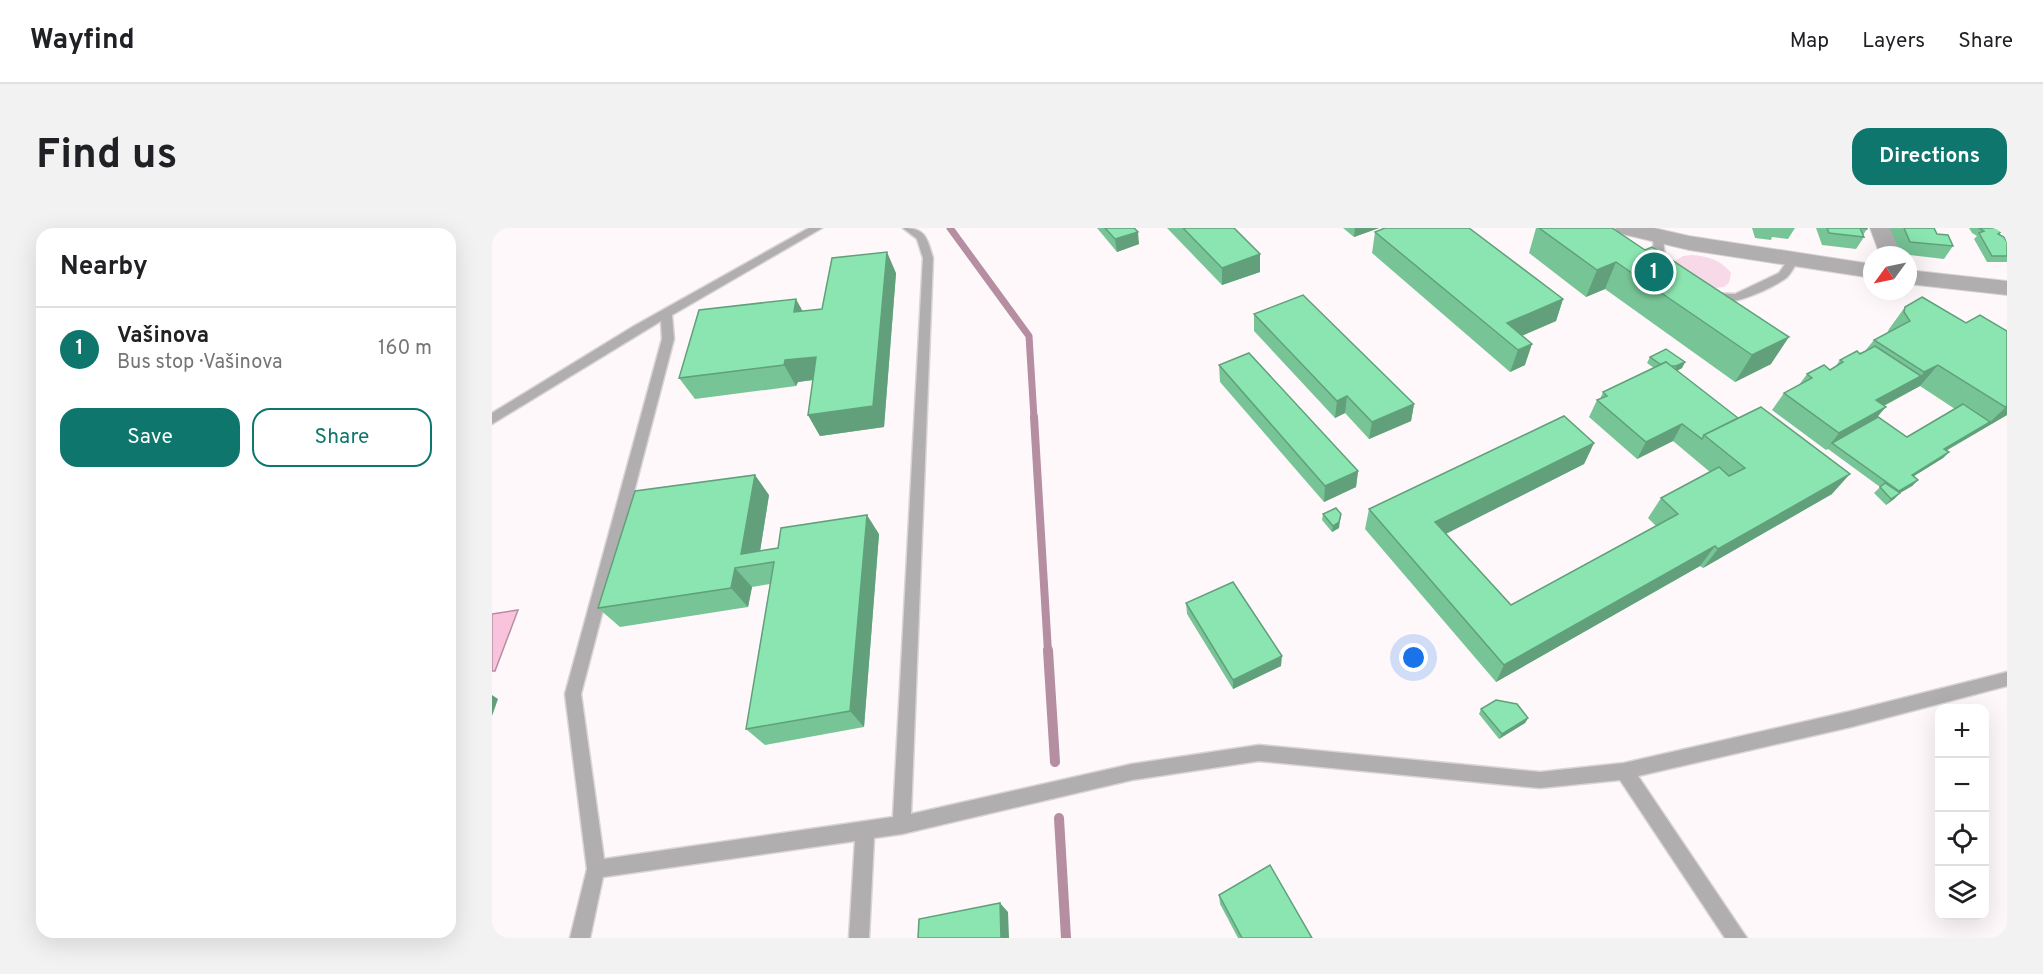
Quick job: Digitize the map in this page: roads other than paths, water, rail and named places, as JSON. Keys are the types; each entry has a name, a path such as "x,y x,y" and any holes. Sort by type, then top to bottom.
{"street":[{"path":"1626,228 1658,237 1688,235 1794,259 1863,270"},
{"path":"1881,228 1888,246"},
{"path":"1917,278 2007,288"}],"lane":[{"path":"492,419 666,313 817,228"},
{"path":"902,825 928,258 922,237 908,228"},
{"path":"1658,237 1660,259 1665,272 1672,280"},
{"path":"1698,294 1737,298 1783,275 1794,259"},
{"path":"580,938 596,869 573,694 668,339 666,313"},
{"path":"596,869 902,825 1132,772 1260,753 1540,780 1624,771 1851,719 2007,679"},
{"path":"1624,771 1737,938"},
{"path":"859,938 865,830"}],"waterway":[{"path":"950,228 1029,336 1034,418"},
{"path":"1034,417 1048,652"},
{"path":"1048,650 1055,762"},
{"path":"1059,818 1066,938"}],"place":[{"name":"Vašinova","path":"1654,272"}]}
